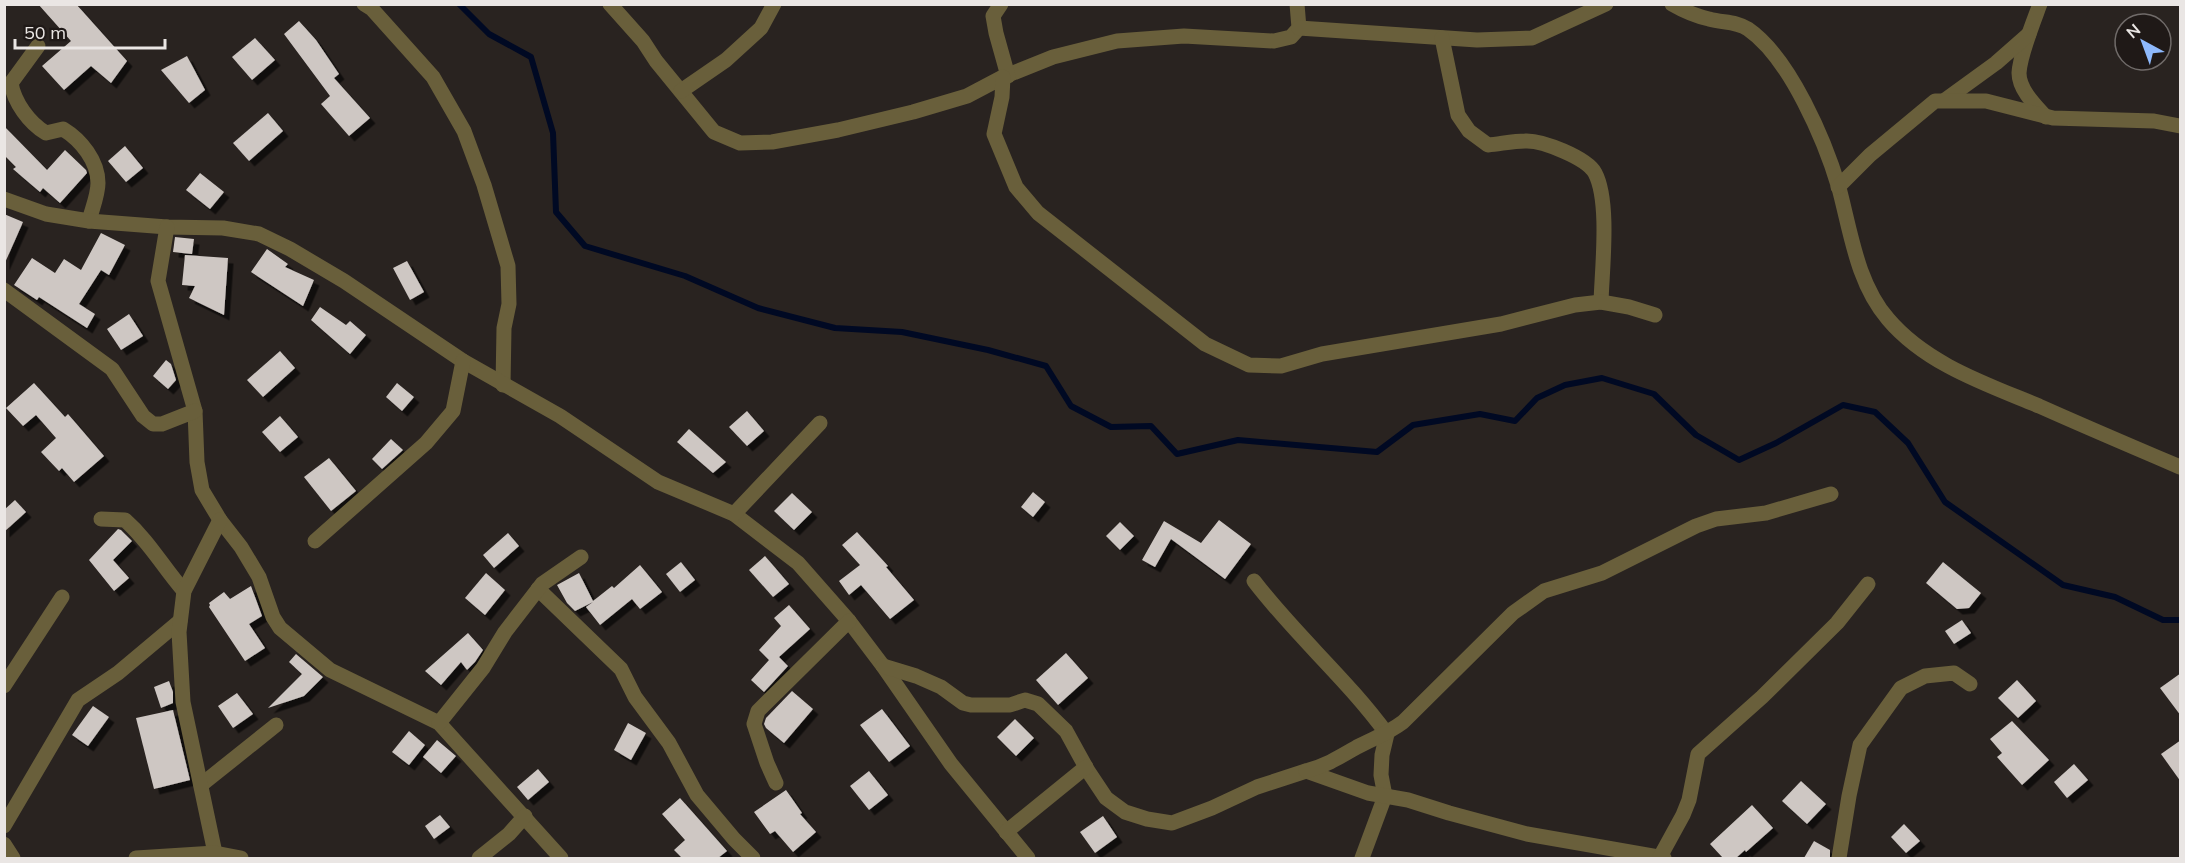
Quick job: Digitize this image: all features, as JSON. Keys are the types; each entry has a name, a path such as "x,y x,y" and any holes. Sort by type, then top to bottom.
{"street":[{"path":"364,4 372,9 432,76 464,132 484,185 508,266 509,304 504,328 503,385"},
{"path":"610,4 643,41 656,61 714,132 740,143 772,142 838,130 914,112 967,96 1053,57 1117,41 1184,36 1274,41 1291,37 1299,28 1297,4"},
{"path":"681,92 726,60 761,28 774,4"},
{"path":"1001,4 993,16 1006,77 994,134 1016,187 1038,213 1205,344 1249,365 1281,366 1322,354 1501,324 1575,305 1601,302 1655,315"},
{"path":"1299,28 1477,40 1532,38 1606,4"},
{"path":"1672,4 1712,20 1734,22 1748,28 1778,60 1793,82 1830,160 1856,256 1869,291 1887,318 1909,341 1961,373 2181,467"},
{"path":"2040,4 2019,74 2033,103 2046,117"},
{"path":"1945,100 1996,63 2030,34"},
{"path":"1442,38 1458,116 1468,131 1488,145 1526,140 1545,144 1568,153 1594,170 1600,184 1603,221 1601,302"},
{"path":"38,46 12,83 13,97 39,129 46,133 63,129 71,134 80,142 95,165 98,184 89,221"},
{"path":"1838,187 1870,155 1935,101 1986,100 2046,117 2124,122 2154,121 2181,126"},
{"path":"4,199 46,214 89,221 223,228 259,234 290,249 344,281 463,362 560,416 658,482 734,514 798,563 849,621 951,764 1028,858"},
{"path":"167,226 158,281 195,411 197,462 202,490 220,520 242,547 259,577 273,617 280,628 330,670 439,723 561,858"},
{"path":"4,290 112,369 143,416 153,424 162,424 195,411"},
{"path":"315,540 426,443 453,411 463,362"},
{"path":"734,514 820,423"},
{"path":"883,666 916,676 941,687 963,703 971,705 1010,705 1025,700 1038,704 1066,731 1106,798 1125,812 1172,823 1257,787 1331,764 1387,734 1403,722 1513,613 1544,591 1602,573 1696,526 1716,519 1766,513 1831,494"},
{"path":"101,519 125,520 156,552 170,575 184,591"},
{"path":"215,853 183,702 179,632 184,591 220,520"},
{"path":"439,723 483,668 505,632 542,584 581,557"},
{"path":"1254,581 1273,607 1372,712 1387,734 1382,755 1385,796 1362,858"},
{"path":"1306,771 1368,793 1408,800 1527,834 1662,858 1689,801 1698,754 1837,623 1868,584"},
{"path":"538,589 621,669 635,697 669,743 697,795 753,858"},
{"path":"4,686 62,597"},
{"path":"4,826 78,700 118,673 180,621"},
{"path":"776,783 754,724 758,711 849,621"},
{"path":"1839,858 1860,745 1901,688 1925,676 1954,673 1970,684"},
{"path":"201,784 276,725"},
{"path":"1006,832 1086,767"},
{"path":"479,858 508,834 525,816"},
{"path":"4,844 13,858"},
{"path":"136,858 215,853 241,858"}],"building":[{"path":"38,4 76,4 127,61 111,83 91,66 64,90 42,66 71,41"},
{"path":"299,21 316,40 339,74 334,78 370,118 349,136 321,104 330,96 284,34"},
{"path":"255,38 275,60 252,80 232,57"},
{"path":"187,56 205,90 189,103 161,70"},
{"path":"268,113 283,131 249,161 233,143"},
{"path":"4,126 47,170 65,150 87,173 60,203 43,188 40,192 13,169 16,167 4,155"},
{"path":"125,146 143,168 126,182 108,161"},
{"path":"200,173 224,192 210,209 186,190"},
{"path":"4,214 23,222 4,265"},
{"path":"101,233 125,245 109,275 101,270 79,304 95,314 87,328 39,297 37,300 14,285 32,258 55,273 64,259 81,270"},
{"path":"175,237 194,239 192,254 173,252"},
{"path":"267,249 288,264 285,267 314,280 303,306 251,272"},
{"path":"185,255 228,258 224,315 189,298 195,286 182,285"},
{"path":"407,261 424,292 410,300 393,268"},
{"path":"320,307 346,325 350,321 366,335 350,354 311,320"},
{"path":"129,314 143,336 121,350 107,329"},
{"path":"280,351 295,368 263,397 247,380"},
{"path":"166,360 171,364 176,380 168,389 153,376"},
{"path":"34,383 65,417 68,414 104,456 74,482 62,468 59,471 41,452 56,438 36,415 23,426 6,408"},
{"path":"397,383 414,397 402,411 386,397"},
{"path":"747,411 764,431 747,446 729,427"},
{"path":"280,416 298,437 280,452 262,432"},
{"path":"689,429 726,462 713,473 677,442"},
{"path":"391,439 403,450 382,469 372,459"},
{"path":"329,458 356,491 331,511 304,477"},
{"path":"1033,492 1045,502 1033,517 1021,507"},
{"path":"792,493 812,512 794,530 774,511"},
{"path":"15,500 26,512 4,532 4,510"},
{"path":"1219,520 1251,544 1225,579 1171,539 1155,567 1142,560 1164,521 1201,543"},
{"path":"1120,522 1134,536 1120,550 1106,536"},
{"path":"118,529 132,541 113,560 129,578 114,591 89,560"},
{"path":"857,532 888,566 886,567 914,600 890,619 861,585 849,595 839,581 860,565 842,545"},
{"path":"508,533 519,546 494,568 483,555"},
{"path":"765,556 789,584 773,597 749,570"},
{"path":"681,562 695,580 680,592 666,574"},
{"path":"1943,562 1981,593 1969,608 1957,609 1926,583"},
{"path":"640,565 662,592 640,609 632,599 600,625 586,607 593,602 575,611 567,603 557,585 579,573 593,601 612,586 614,588"},
{"path":"486,573 505,590 485,615 465,598"},
{"path":"251,586 262,616 249,624 265,648 245,661 209,607 209,603 224,592 230,599"},
{"path":"789,605 810,629 779,657 788,666 764,692 751,680 769,660 759,650 781,626 774,618"},
{"path":"1962,620 1971,633 1954,644 1945,631"},
{"path":"468,633 483,650 467,670 461,662 441,685 425,671"},
{"path":"1066,653 1088,678 1058,705 1036,680"},
{"path":"296,654 323,677 304,696 268,708 302,674 289,662"},
{"path":"2181,673 2181,716 2160,688"},
{"path":"2017,680 2036,701 2018,718 1998,698"},
{"path":"169,681 173,692 173,703 161,708 154,687"},
{"path":"792,691 813,709 784,743 764,724 766,718"},
{"path":"237,693 253,714 233,728 218,706"},
{"path":"93,706 109,717 88,746 72,735"},
{"path":"882,709 910,746 889,762 860,725"},
{"path":"173,710 190,780 154,789 136,718"},
{"path":"1015,719 1034,738 1016,756 997,737"},
{"path":"2012,721 2049,760 2022,785 1997,757 2002,753 1990,739"},
{"path":"628,723 646,733 631,760 614,750"},
{"path":"409,731 425,745 409,765 392,752"},
{"path":"437,740 456,756 441,773 423,757"},
{"path":"2181,740 2181,782 2161,754"},
{"path":"2074,764 2088,780 2067,798 2054,782"},
{"path":"538,769 549,782 528,800 517,787"},
{"path":"869,771 888,795 869,810 850,786"},
{"path":"1801,781 1826,804 1807,824 1782,801"},
{"path":"786,790 802,813 800,814 816,832 793,852 775,831 770,834 754,812"},
{"path":"680,798 727,851 718,858 682,858 674,850 685,840 662,814"},
{"path":"1752,805 1773,828 1736,858 1723,858 1710,844"},
{"path":"440,815 450,827 434,839 425,826"},
{"path":"1103,816 1117,837 1095,853 1080,832"},
{"path":"1904,824 1920,841 1906,853 1891,837"},
{"path":"1814,841 1830,850 1830,858 1804,858"}],"waterway":[{"path":"459,4 489,34 531,57 553,133 556,212 585,246 685,276 758,308 835,328 902,332 988,350 1046,366 1071,406 1111,427 1151,426 1177,454 1238,440 1377,452 1413,425 1480,414 1515,421 1537,398 1565,385 1602,378 1654,394 1696,435 1739,460 1776,443 1843,405 1875,412 1908,443 1945,502 2063,585 2115,597 2163,620 2180,620"}]}
